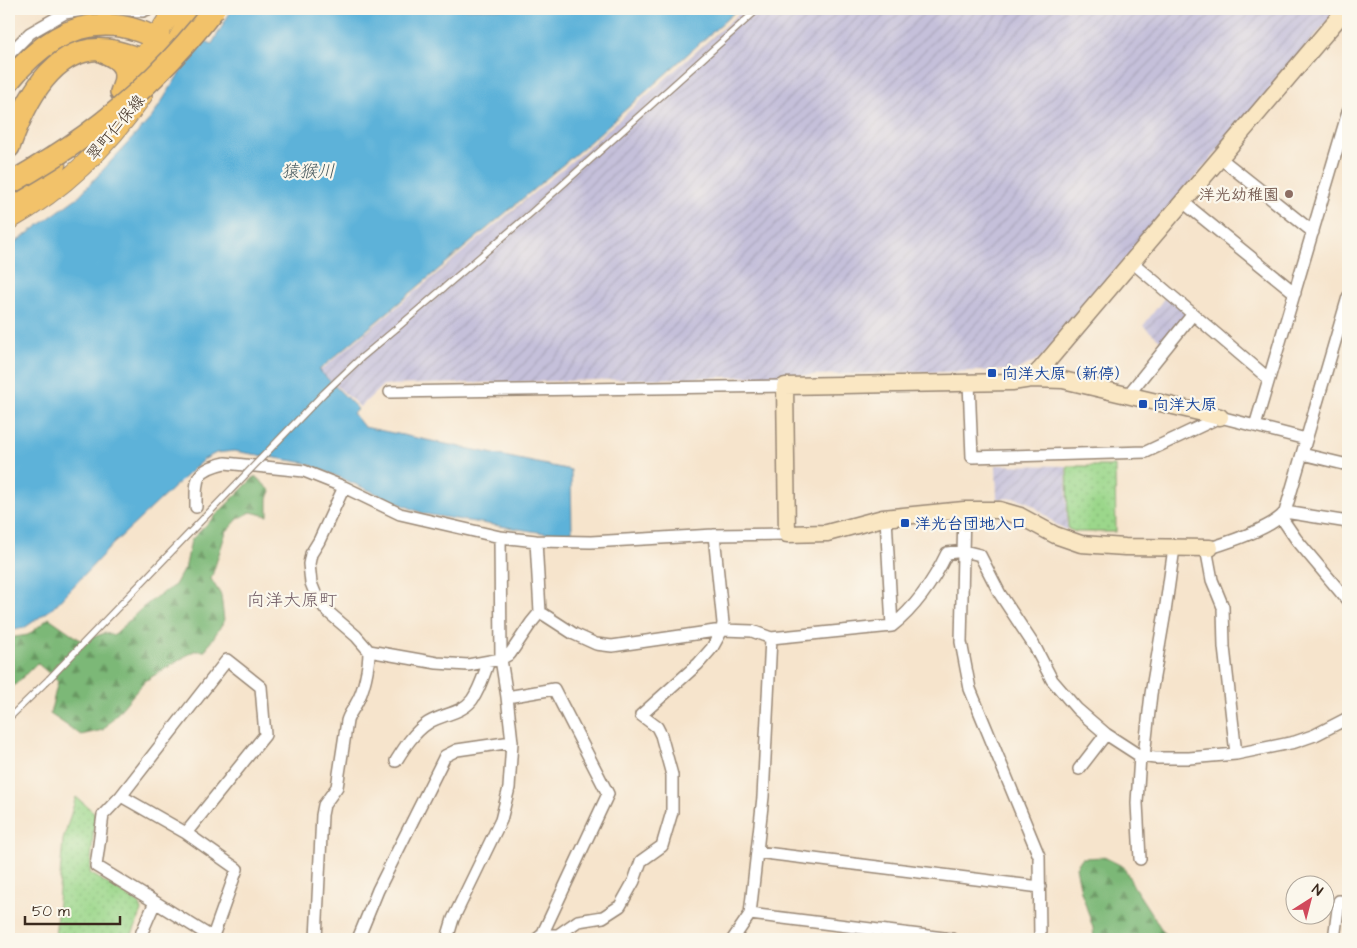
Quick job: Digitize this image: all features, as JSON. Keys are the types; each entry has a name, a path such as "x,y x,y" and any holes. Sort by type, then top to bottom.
{"highway":[{"path":"9,184 87,134 124,105 183,46 214,9"},
{"path":"9,147 33,92 51,71 64,61 77,54 92,50 106,50 143,59 154,59 163,56 164,44 140,31 123,27 107,25 88,27 69,32 52,40 12,68"},
{"path":"92,50 110,54 121,63 126,75 121,92"}],"main road":[{"name":"翠町仁保線","path":"9,220 61,185 101,147 122,123 156,76 174,9"},
{"name":"翠町仁保線","path":"164,44 195,9"},
{"name":"翠町仁保線","path":"9,199 48,172 86,137 121,92 143,59"}],"street":[{"path":"12,68 30,33 64,13 89,9"},
{"path":"118,9 143,11 148,9"},
{"path":"1031,379 1346,9"},
{"path":"1255,426 1348,112"},
{"path":"1220,158 1313,232"},
{"path":"1183,202 1294,293"},
{"path":"1132,262 1269,379"},
{"path":"1348,297 1283,515 1296,539 1348,601"},
{"path":"1128,395 1192,314"},
{"path":"390,392 969,383 1012,382 1031,379 1064,380 1306,439"},
{"path":"969,383 972,457 1146,452 1220,417"},
{"path":"784,386 787,534"},
{"path":"1302,454 1348,465"},
{"path":"196,507 196,482 202,472 225,463 304,471 344,487 400,514 500,537 536,541 591,542 714,535 827,533 886,518 964,510 999,510 1020,516 1055,535 1081,544 1125,547 1208,548 1247,534 1283,515 1348,522"},
{"path":"344,487 311,554 309,564 311,583 317,598 327,611 356,636 369,651 437,663 468,665 501,659 510,654 540,612 536,541"},
{"path":"964,510 962,642 970,689 1040,856 1040,939"},
{"path":"886,518 892,626"},
{"path":"540,937 558,935 578,922 602,918 620,906 634,881 641,861 662,846 672,812 672,775 662,735 657,727 641,715 698,664 712,648 722,630 723,623 714,535"},
{"path":"447,939 453,919 502,820 509,788 512,742 501,659 500,537"},
{"path":"1140,859 1137,803 1142,756 1174,548"},
{"path":"1208,548 1212,580 1222,606 1224,647 1236,754"},
{"path":"540,612 581,637 596,644 612,646 722,630 752,631 772,638 892,626 902,618 924,591 938,572 947,553 964,550 980,555 1000,594 1035,647 1052,680 1077,709 1106,734 1142,756 1189,758 1236,754 1294,742 1315,735 1348,718"},
{"path":"733,939 750,914 763,798 772,638"},
{"path":"316,939 322,815 324,805 336,787 347,721 357,704 365,680 369,663 369,651"},
{"path":"121,796 186,834 237,869 212,938 96,866 103,815 121,796 227,660 261,687 264,735 186,834"},
{"path":"396,762 406,745 419,730 428,723 465,707 472,700 478,691 489,661"},
{"path":"507,697 554,689 608,794 540,937"},
{"path":"1079,769 1106,734"},
{"path":"358,939 378,890 445,756 457,750 512,742"},
{"path":"757,852 1040,887"},
{"path":"1334,939 1339,901 1348,902"},
{"path":"139,939 155,902"},
{"path":"750,914 952,939"}],"lane":[{"path":"9,718 49,679 324,393 361,358 538,206 758,9"}],"shaded area":[{"path":"744,9 1338,9 1042,357 1018,370 383,385 360,407 320,371 585,150"},
{"path":"1166,296 1187,314 1164,343 1143,326"},
{"path":"996,465 1066,466 1067,530 1057,525 1026,501 1015,498 997,499"}],"green space":[{"path":"1067,466 1115,466 1116,532 1076,532 1068,529"},
{"path":"255,476 271,491 268,498 268,516 251,512 238,519 226,532 211,579 221,595 224,621 205,651 194,651 145,681 103,730 81,735 50,714 58,681 37,663 9,691 9,638 28,635 49,618 82,641 105,633 114,635 141,609 175,585 186,565 191,540"},
{"path":"76,797 95,813 90,873 139,903 142,911 130,939 55,939 63,840"},
{"path":"1104,857 1124,867 1134,887 1168,939 1094,939 1093,928 1081,891 1076,867 1082,858"}],"water":[{"name":"猿猴川","path":"232,9 738,9 585,146 319,370 358,409 353,413 364,427 571,470 572,534 544,533 424,514 306,463 234,451 216,453 203,460 113,544 53,608 24,628 9,631 9,247 78,197 152,117 201,39 212,44"}],"place":[{"name":"洋光幼稚園","path":"1289,194"},
{"name":"向洋大原（新停）","path":"992,373"},
{"name":"向洋大原","path":"1143,404"},
{"name":"洋光台団地入口","path":"905,523"}],"district":[{"name":"向洋大原町","path":"292,600"}]}
